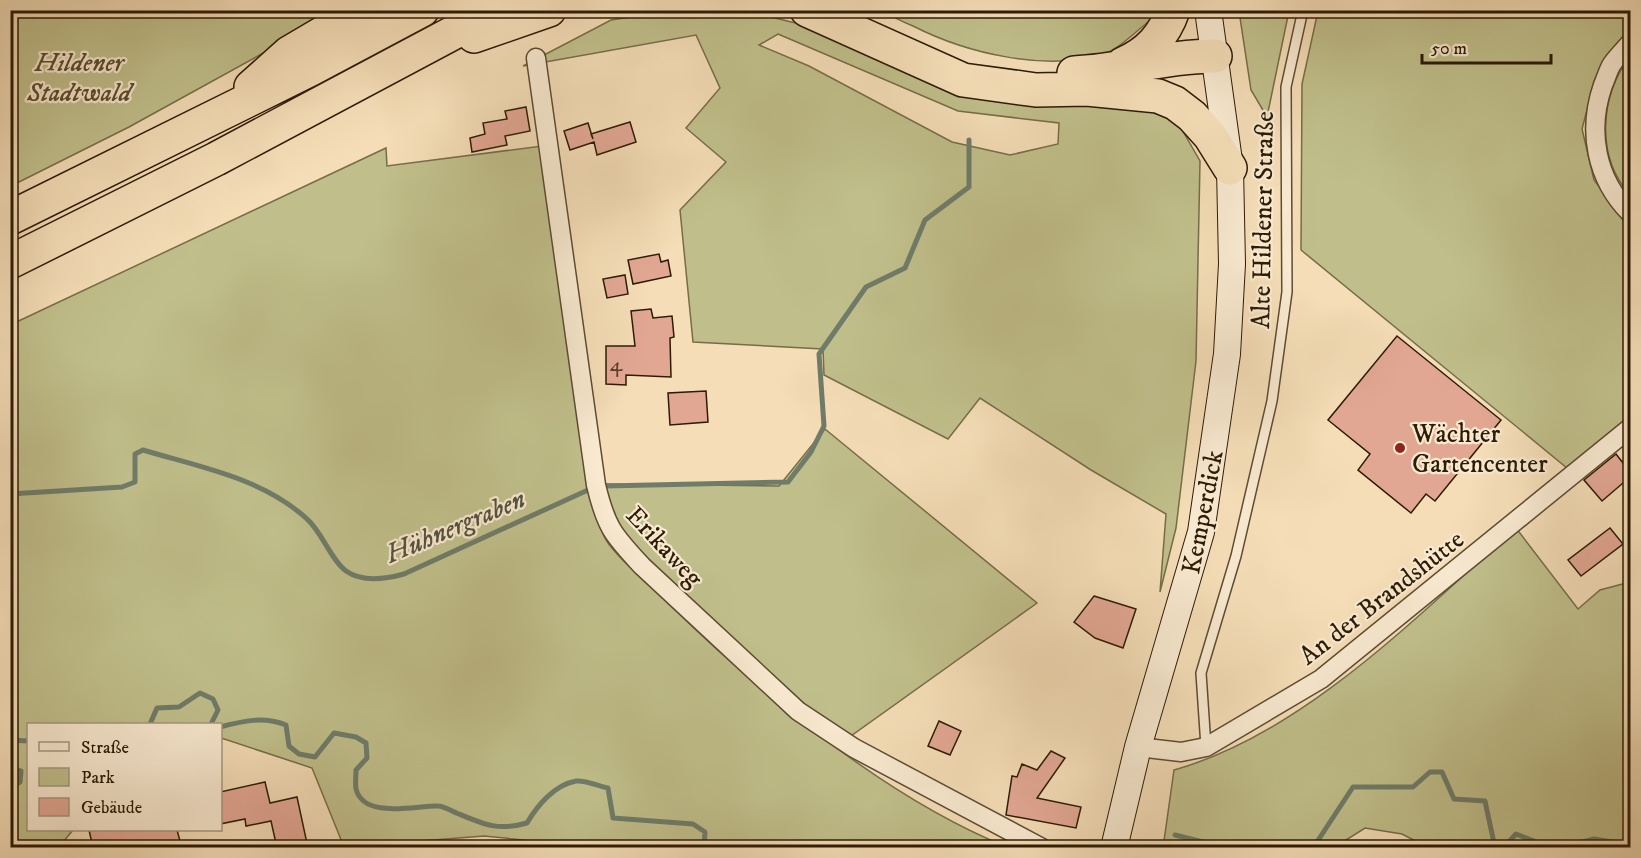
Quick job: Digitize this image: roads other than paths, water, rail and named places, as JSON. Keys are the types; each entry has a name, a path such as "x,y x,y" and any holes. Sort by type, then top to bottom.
{"highway":[{"path":"218,116 289,53 362,10"},
{"path":"10,218 218,116 422,10"},
{"path":"10,262 412,57 496,10"},
{"path":"412,57 549,10"},
{"path":"807,10 963,80 1036,90 1099,80 1187,56 1216,64"},
{"path":"861,10 887,31 917,46 990,69 1099,80 1175,103 1192,116 1210,136 1230,168"},
{"path":"1099,80 1140,57 1156,42 1173,10"}],"main road":[{"name":"Kemperdick","path":"1114,848 1138,747 1196,552 1218,429 1227,354 1232,264 1230,168 1208,10"}],"street":[{"path":"1630,43 1610,65 1597,104 1595,141 1602,172 1618,201 1630,213"},
{"name":"Erikaweg","path":"536,57 596,485 604,519 618,540 642,566 798,711 854,748 1042,848"},
{"name":"An der Brandshütte","path":"1138,747 1181,752 1206,747 1321,679 1630,428"}],"lane":[{"name":"Alte Hildener Straße","path":"1206,747 1201,673 1236,555 1265,433 1272,400 1287,292 1286,87 1304,10"}],"waterway":[{"name":"Hühnergraben","path":"605,486 788,482 811,452 824,426 819,354 866,287 905,268 925,220 969,187 969,140"},
{"name":"Hühnergraben","path":"10,494 122,487 135,482 135,454 143,450 208,468 271,493 307,519 346,571 367,579 375,579 404,574 588,490"},
{"path":"150,723 157,708 179,707 200,693 213,699 218,710 212,723"},
{"path":"222,727 253,720 278,722 286,725 289,746 299,754 315,757 334,733 356,737 366,743 367,758 356,770 356,789 361,799 369,805 380,808 440,806 485,824 508,827 527,823 541,803 560,787 568,783 584,781 608,788 613,818 693,824 705,832 704,848"},
{"path":"10,740 27,741"},
{"path":"10,767 21,771 20,782 10,788"},
{"path":"1313,848 1353,787 1413,787 1430,772 1442,772 1454,799 1485,801 1494,843 1504,847 1516,834 1552,848"},
{"path":"1175,835 1211,844 1213,848"},
{"path":"1623,848 1630,838"},
{"path":"1559,848 1594,839 1625,844"}],"place":[{"name":"Wächter Gartencenter","path":"1400,448"}],"park label":[{"name":"Hildener Stadtwald","path":"79,76"}]}
